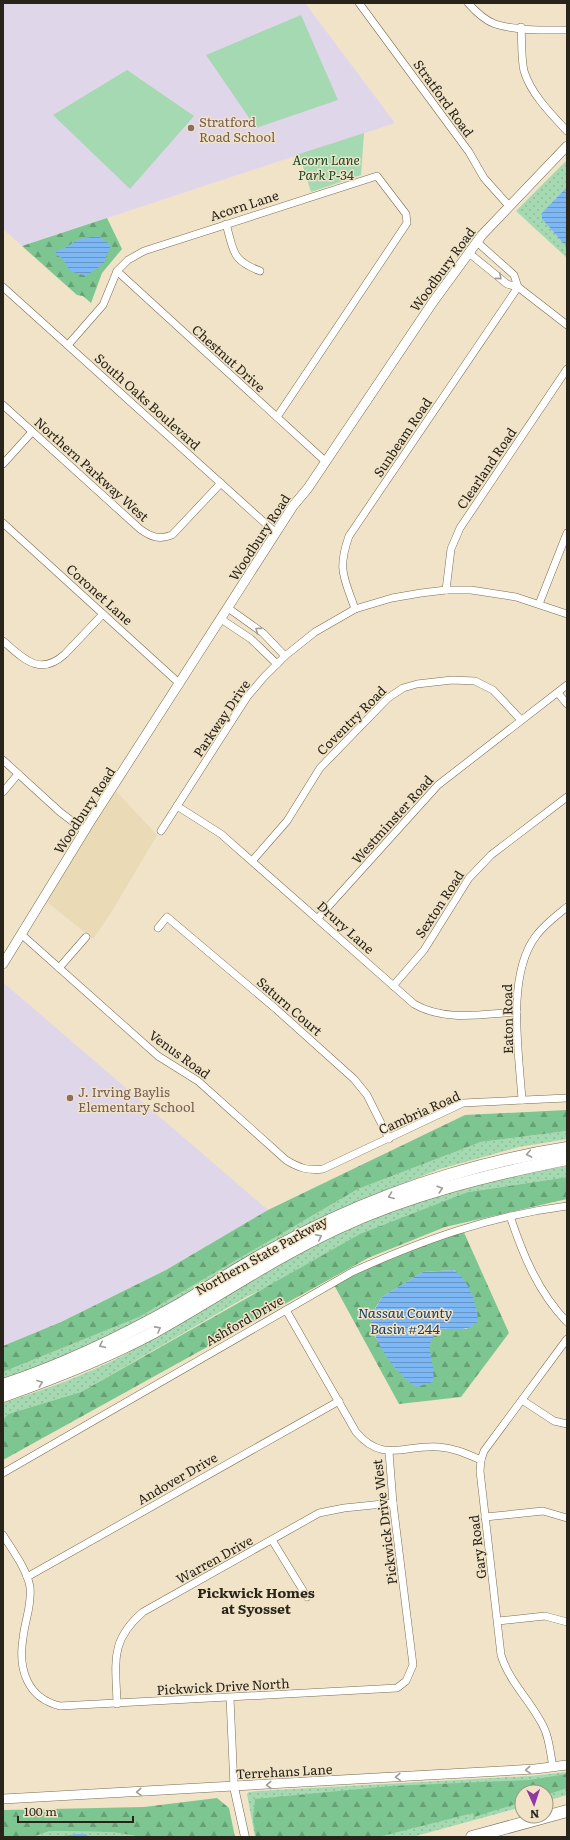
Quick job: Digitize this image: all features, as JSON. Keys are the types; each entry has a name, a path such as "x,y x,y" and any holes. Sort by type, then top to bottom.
{"highway":[{"name":"Northern State Parkway","path":"3,1385 97,1347 177,1306 272,1249 316,1226 363,1206 461,1171 514,1157 567,1148"},
{"name":"Northern State Parkway","path":"3,1396 51,1379 152,1333 270,1263 338,1228 409,1200 466,1181 567,1159"},
{"path":"554,1812 567,1807"},
{"path":"472,1837 511,1828 567,1812"},
{"path":"511,1828 521,1824"}],"main road":[{"name":"Woodbury Road","path":"3,964 85,830 276,533 433,302 477,242 509,206 567,146"},
{"name":"Terrehans Lane","path":"3,1799 234,1787 567,1765"}],"street":[{"name":"Stratford Road","path":"359,3 469,152 484,178 509,206"},
{"path":"468,3 478,14 494,23 521,27 567,30"},
{"path":"521,27 524,70 528,80 545,106 567,131"},
{"name":"Acorn Lane","path":"68,346 102,305 117,271 128,260 144,251 378,176 407,218 402,232 276,417"},
{"path":"226,224 238,260 246,266 260,270"},
{"path":"477,242 514,275 518,287"},
{"path":"469,253 507,284 518,287 567,325"},
{"name":"Chestnut Drive","path":"117,271 325,462"},
{"name":"South Oaks Boulevard","path":"3,287 276,533"},
{"name":"Sunbeam Road","path":"355,609 342,572 344,552 349,536 518,287"},
{"name":"Clearland Road","path":"446,590 451,549 460,528 567,369"},
{"name":"Northern Parkway West","path":"3,405 140,529 154,538 164,538 172,535 220,483"},
{"path":"3,464 32,432"},
{"name":"Coronet Lane","path":"3,523 180,684"},
{"path":"539,604 567,533"},
{"name":"Parkway Drive","path":"161,831 247,697 285,656 315,632 355,609 392,598 446,590 495,593 539,604 567,614"},
{"path":"228,608 263,633 285,656"},
{"path":"3,641 30,663 49,664 59,660 103,614"},
{"path":"221,619 251,639 277,664"},
{"name":"Coventry Road","path":"253,860 286,821 320,768 388,698 403,688 417,684 452,680 475,680 493,690 521,720"},
{"name":"Westminster Road","path":"318,918 438,785 567,685"},
{"path":"558,693 567,704"},
{"path":"3,760 60,812 85,830"},
{"path":"3,792 18,774"},
{"name":"Sexton Road","path":"393,986 424,950 469,878 491,856 567,797"},
{"name":"Drury Lane","path":"177,806 221,834 253,860 414,1004 437,1014 450,1015 517,1012"},
{"name":"Eaton Road","path":"522,1100 517,1012 518,978 529,948 536,936 567,907"},
{"name":"Saturn Court","path":"158,928 167,917 276,1008 354,1079 367,1095 388,1139"},
{"name":"Venus Road","path":"21,934 158,1056 198,1080 286,1160 298,1168 311,1171"},
{"path":"59,968 86,937"},
{"name":"Cambria Road","path":"311,1171 323,1169 463,1103 567,1098"},
{"name":"Ashford Drive","path":"3,1473 352,1272 406,1248 453,1230 510,1216 567,1206"},
{"path":"510,1216 529,1266 551,1303 567,1322"},
{"name":"Pickwick Drive West","path":"286,1310 339,1402 362,1438 373,1447 389,1452 412,1649 411,1672"},
{"path":"389,1452 438,1447 457,1450 481,1460 502,1426 567,1339"},
{"path":"522,1400 554,1421 567,1424"},
{"name":"Andover Drive","path":"27,1577 339,1402"},
{"name":"Gary Road","path":"481,1460 481,1484 504,1665 514,1682 531,1704 542,1723 547,1737 553,1767"},
{"name":"Warren Drive","path":"117,1704 116,1653 121,1636 131,1623 143,1612 319,1513 344,1508 394,1503"},
{"path":"485,1517 543,1511 567,1518"},
{"path":"3,1534 27,1577"},
{"path":"272,1540 293,1577 307,1597"},
{"name":"Pickwick Drive North","path":"27,1577 31,1601 21,1652 23,1673 33,1691 42,1699 60,1706 386,1690 397,1688 406,1681 411,1672"},
{"path":"498,1621 545,1616 567,1622"},
{"path":"230,1698 234,1787 245,1837"}],"shaded area":[{"name":"Stratford Road School","path":"3,3 305,3 395,123 22,246 3,229"},
{"path":"115,790 157,835 112,911 93,939 46,901"},
{"name":"J. Irving Baylis Elementary School","path":"5,984 268,1210 166,1270 61,1322 3,1346 3,986"}],"green space":[{"path":"301,15 338,100 256,128 206,55"},
{"path":"127,70 194,116 130,189 53,115"},
{"name":"Acorn Lane Park P-34","path":"364,133 361,175 311,192 299,154"},
{"path":"567,160 567,258 516,211"},
{"path":"107,218 122,249 102,273 91,303 83,296 77,295 22,246"},
{"path":"567,1110 567,1131 481,1142 358,1189 139,1317 3,1372 3,1346 61,1322 166,1270 268,1210 465,1115"},
{"path":"567,1131 567,1139 519,1147 440,1169 365,1198 296,1231 166,1307 69,1355 3,1379 3,1372 139,1317 358,1189 481,1142"},
{"path":"567,1166 567,1177 468,1192 246,1297 81,1392 8,1414 3,1420 3,1403 65,1382 124,1355 264,1272 355,1226 399,1208 461,1188 503,1178"},
{"path":"567,1177 567,1199 445,1227 368,1258 3,1460 3,1420 8,1414 81,1392 360,1234 468,1192"},
{"path":"462,1228 509,1333 461,1397 399,1404 333,1283","holes":["454,1270 469,1290 477,1313 467,1329 439,1329 431,1336 429,1348 397,1370 374,1335 375,1308 382,1297 423,1272"]},
{"path":"567,1772 567,1795 554,1799 554,1784 514,1784 514,1809 412,1837 255,1837 247,1794 249,1792 258,1791 530,1776"},
{"path":"567,1774 567,1788 554,1792 554,1784 514,1784 514,1804 474,1817 473,1813 378,1837 256,1837 253,1819 255,1799 391,1786 529,1780"},
{"path":"217,1798 229,1808 235,1837 142,1837 112,1832 50,1831 32,1837 3,1837 3,1810 144,1807"},
{"path":"50,1831 112,1832 142,1837 32,1837"}],"water":[{"path":"567,187 567,247 542,219 542,213"},
{"path":"98,236 111,245 103,264 86,276 70,271 62,258 55,254 57,250 65,248 79,239"},
{"name":"Nassau County Basin #244","path":"453,1270 464,1279 471,1292 476,1307 478,1321 474,1325 465,1329 440,1329 434,1336 430,1348 434,1374 433,1382 416,1387 401,1374 386,1356 375,1335 371,1316 382,1297 423,1272"},
{"path":"86,1834 89,1837 55,1837"}],"place":[{"name":"Stratford Road School","path":"191,128"},
{"name":"J. Irving Baylis Elementary School","path":"70,1098"}],"district":[{"name":"Pickwick Homes at Syosset","path":"256,1600"}]}
